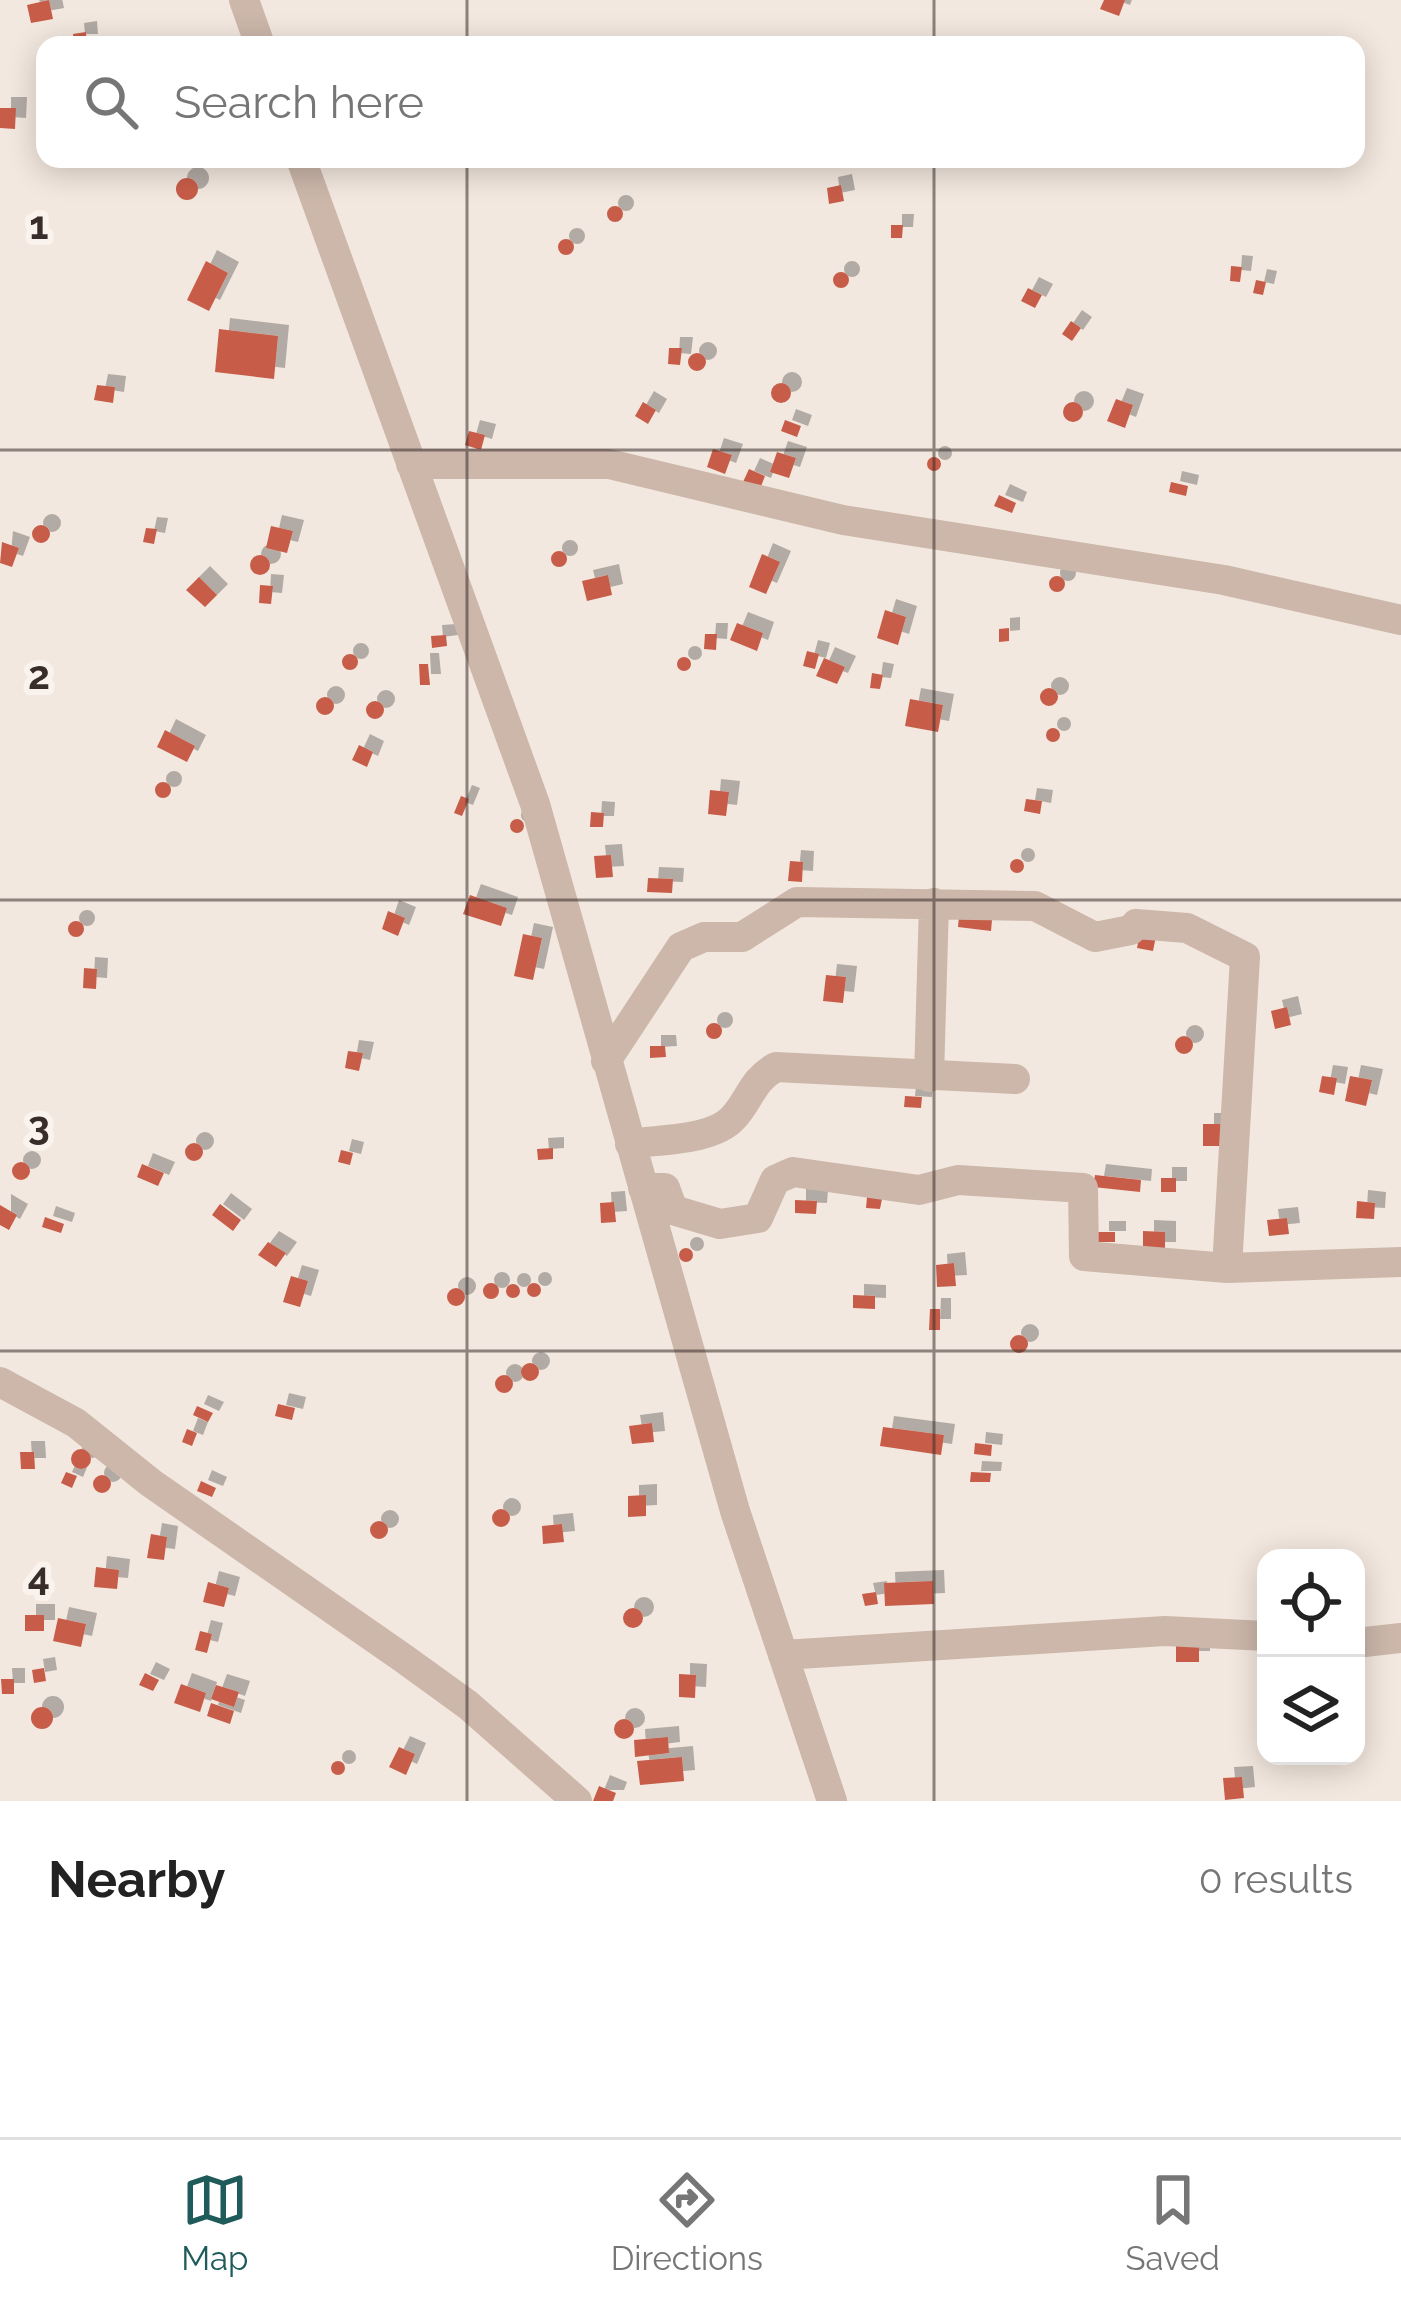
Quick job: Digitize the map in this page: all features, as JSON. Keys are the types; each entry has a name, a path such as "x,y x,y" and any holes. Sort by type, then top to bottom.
{"street":[{"path":"244,0 257,36"},
{"path":"304,168 536,804 735,1511 832,1801"},
{"path":"411,464 609,464 843,520 1224,580 1401,620"},
{"path":"606,1061 688,942 742,937 785,906 808,900 1035,906 1095,937 1131,930 1136,924 1187,928 1245,956 1227,1268"},
{"path":"929,1077 934,903"},
{"path":"630,1144 718,1130 734,1118 755,1082 776,1067 1015,1079"},
{"path":"643,1188 665,1188 673,1210 720,1224 758,1218 775,1180 793,1172 919,1190 958,1180 1083,1188 1084,1256 1227,1268 1401,1262"},
{"path":"0,1382 76,1423 151,1483 404,1658 468,1705 578,1801"},
{"path":"784,1655 1165,1630 1257,1635"},
{"path":"1365,1642 1401,1638"}],"building":[{"path":"49,0 53,19 31,23 27,5"},
{"path":"1104,0 1125,0 1119,16 1100,9"},
{"path":"0,108 16,108 15,129 0,128"},
{"path":"187,178 198,189 187,200 176,189"},
{"path":"841,185 844,201 829,204 827,188"},
{"path":"615,206 623,214 615,222 607,214"},
{"path":"891,225 903,225 902,238 891,238"},
{"path":"566,239 574,247 566,255 558,247"},
{"path":"206,261 228,273 209,311 187,300"},
{"path":"1231,266 1242,267 1240,282 1230,281"},
{"path":"841,272 849,280 841,288 833,280"},
{"path":"1256,280 1266,282 1263,295 1253,293"},
{"path":"1028,288 1042,295 1035,308 1021,301"},
{"path":"1071,321 1081,328 1072,341 1062,334"},
{"path":"219,329 278,336 274,379 215,372"},
{"path":"669,348 682,348 680,365 668,364"},
{"path":"697,353 706,362 697,371 688,362"},
{"path":"781,383 791,393 781,403 771,393"},
{"path":"97,385 115,387 113,403 94,400"},
{"path":"1116,399 1133,405 1125,428 1107,421"},
{"path":"643,402 656,410 648,424 635,416"},
{"path":"1073,402 1083,412 1073,422 1063,412"},
{"path":"785,420 801,426 797,437 781,431"},
{"path":"469,431 485,435 481,450 465,445"},
{"path":"713,449 732,455 725,474 707,467"},
{"path":"777,452 796,458 789,478 770,472"},
{"path":"934,457 941,464 934,471 927,464"},
{"path":"749,469 765,476 760,489 743,482"},
{"path":"1171,482 1188,486 1186,496 1169,492"},
{"path":"999,495 1016,503 1012,513 994,506"},
{"path":"41,525 50,534 41,543 32,534"},
{"path":"271,526 293,531 287,553 266,548"},
{"path":"146,528 157,529 154,544 143,542"},
{"path":"2,542 19,548 12,567 0,563"},
{"path":"559,551 567,559 559,567 551,559"},
{"path":"762,554 780,562 766,594 749,587"},
{"path":"260,555 270,565 260,575 250,565"},
{"path":"608,575 612,595 587,601 582,581"},
{"path":"1057,576 1065,584 1057,592 1049,584"},
{"path":"199,577 217,595 205,607 186,590"},
{"path":"260,585 273,586 271,604 259,603"},
{"path":"885,610 906,617 898,645 877,638"},
{"path":"737,623 763,633 757,651 730,640"},
{"path":"1009,628 1009,641 999,642 999,629"},
{"path":"705,634 717,634 716,650 704,649"},
{"path":"446,635 447,646 432,648 431,636"},
{"path":"807,651 819,654 815,669 803,666"},
{"path":"350,654 358,662 350,670 342,662"},
{"path":"684,657 691,664 684,671 677,664"},
{"path":"824,658 845,667 837,684 816,676"},
{"path":"419,664 428,664 430,685 420,685"},
{"path":"872,673 883,675 880,689 870,688"},
{"path":"1049,688 1058,697 1049,706 1040,697"},
{"path":"325,697 334,706 325,715 316,706"},
{"path":"910,699 943,705 938,732 905,726"},
{"path":"375,701 384,710 375,719 366,710"},
{"path":"1053,728 1060,735 1053,742 1046,735"},
{"path":"165,730 195,746 187,762 157,747"},
{"path":"359,745 373,752 367,767 352,760"},
{"path":"163,782 171,790 163,798 155,790"},
{"path":"710,790 729,792 726,816 708,814"},
{"path":"461,796 469,799 462,816 454,813"},
{"path":"1026,799 1042,801 1040,814 1024,811"},
{"path":"591,812 604,813 603,827 590,827"},
{"path":"517,819 524,826 517,833 510,826"},
{"path":"611,855 613,877 596,878 594,856"},
{"path":"1017,859 1024,866 1017,873 1010,866"},
{"path":"790,861 803,862 802,882 788,881"},
{"path":"648,878 673,879 672,893 647,892"},
{"path":"470,895 507,908 501,926 463,914"},
{"path":"388,911 405,918 398,936 382,929"},
{"path":"959,916 992,920 991,931 958,927"},
{"path":"76,921 84,929 76,937 68,929"},
{"path":"1140,932 1156,936 1153,951 1137,948"},
{"path":"523,934 542,938 533,980 514,976"},
{"path":"84,968 97,969 96,989 83,988"},
{"path":"826,975 846,977 843,1003 823,1001"},
{"path":"1287,1007 1291,1025 1275,1029 1271,1011"},
{"path":"714,1023 722,1031 714,1039 706,1031"},
{"path":"1184,1036 1193,1045 1184,1054 1175,1045"},
{"path":"650,1046 665,1046 666,1057 650,1058"},
{"path":"348,1051 363,1053 359,1071 345,1068"},
{"path":"1322,1076 1337,1078 1334,1095 1319,1092"},
{"path":"1350,1076 1372,1080 1366,1106 1345,1101"},
{"path":"905,1096 922,1097 921,1108 904,1107"},
{"path":"1203,1124 1226,1124 1227,1146 1203,1146"},
{"path":"194,1143 203,1152 194,1161 185,1152"},
{"path":"553,1148 553,1159 538,1160 537,1149"},
{"path":"341,1150 353,1153 350,1165 338,1162"},
{"path":"21,1162 30,1171 21,1180 12,1171"},
{"path":"142,1164 164,1173 158,1186 137,1177"},
{"path":"1095,1175 1141,1180 1140,1192 1093,1187"},
{"path":"1161,1178 1176,1178 1176,1192 1161,1192"},
{"path":"867,1197 882,1199 880,1209 866,1208"},
{"path":"795,1200 817,1201 816,1214 795,1213"},
{"path":"1357,1201 1375,1203 1374,1219 1356,1218"},
{"path":"614,1202 616,1222 601,1223 600,1203"},
{"path":"220,1204 241,1220 233,1231 212,1215"},
{"path":"0,1205 17,1215 9,1230 0,1225"},
{"path":"45,1217 64,1224 61,1233 42,1227"},
{"path":"1287,1218 1289,1234 1269,1236 1267,1220"},
{"path":"1143,1231 1165,1232 1165,1253 1143,1253"},
{"path":"1098,1232 1115,1232 1115,1242 1098,1242"},
{"path":"268,1242 286,1253 276,1267 258,1255"},
{"path":"686,1248 693,1255 686,1262 679,1255"},
{"path":"954,1263 956,1286 937,1287 936,1265"},
{"path":"291,1276 308,1281 300,1307 283,1302"},
{"path":"491,1283 499,1291 491,1299 483,1291"},
{"path":"534,1283 541,1290 534,1297 527,1290"},
{"path":"513,1284 520,1291 513,1298 506,1291"},
{"path":"456,1288 465,1297 456,1306 447,1297"},
{"path":"853,1295 875,1296 875,1309 853,1308"},
{"path":"930,1309 940,1309 940,1330 929,1330"},
{"path":"1019,1335 1028,1344 1019,1353 1010,1344"},
{"path":"530,1363 539,1372 530,1381 521,1372"},
{"path":"504,1375 513,1384 504,1393 495,1384"},
{"path":"278,1404 295,1408 292,1420 275,1416"},
{"path":"197,1406 213,1413 208,1422 193,1415"},
{"path":"652,1423 654,1442 632,1444 629,1426"},
{"path":"883,1427 944,1435 941,1455 880,1446"},
{"path":"187,1429 197,1433 192,1446 182,1442"},
{"path":"975,1443 992,1445 991,1456 974,1454"},
{"path":"81,1449 91,1459 81,1469 71,1459"},
{"path":"20,1452 34,1452 35,1469 21,1469"},
{"path":"66,1472 77,1476 72,1488 61,1483"},
{"path":"971,1472 991,1473 990,1482 970,1482"},
{"path":"102,1475 111,1484 102,1493 93,1484"},
{"path":"201,1481 216,1488 212,1497 197,1491"},
{"path":"646,1495 646,1516 628,1517 628,1496"},
{"path":"501,1509 510,1518 501,1527 492,1518"},
{"path":"379,1521 388,1530 379,1539 370,1530"},
{"path":"562,1524 564,1542 543,1544 542,1526"},
{"path":"151,1534 167,1537 164,1560 147,1558"},
{"path":"96,1567 119,1570 117,1589 94,1587"},
{"path":"933,1581 934,1604 885,1606 884,1583"},
{"path":"208,1582 229,1588 224,1607 203,1602"},
{"path":"876,1592 878,1604 865,1606 862,1594"},
{"path":"633,1608 643,1618 633,1628 623,1618"},
{"path":"25,1615 44,1615 44,1631 25,1631"},
{"path":"58,1618 86,1624 81,1647 53,1641"},
{"path":"200,1631 212,1634 207,1653 195,1650"},
{"path":"1176,1635 1199,1635 1199,1662 1176,1662"},
{"path":"44,1668 46,1681 34,1683 32,1670"},
{"path":"145,1673 159,1680 153,1691 139,1685"},
{"path":"679,1674 696,1675 695,1698 679,1697"},
{"path":"1,1679 14,1679 14,1694 2,1694"},
{"path":"181,1684 206,1693 200,1712 174,1703"},
{"path":"216,1685 239,1692 234,1707 211,1699"},
{"path":"211,1703 234,1711 230,1724 207,1716"},
{"path":"42,1707 53,1718 42,1729 31,1718"},
{"path":"624,1719 634,1729 624,1739 614,1729"},
{"path":"668,1737 669,1753 635,1757 634,1740"},
{"path":"399,1747 415,1754 406,1775 389,1767"},
{"path":"682,1757 684,1781 640,1785 637,1761"},
{"path":"338,1761 345,1768 338,1775 331,1768"},
{"path":"1242,1777 1244,1798 1225,1800 1223,1778"},
{"path":"599,1786 616,1793 613,1801 593,1801"}]}
